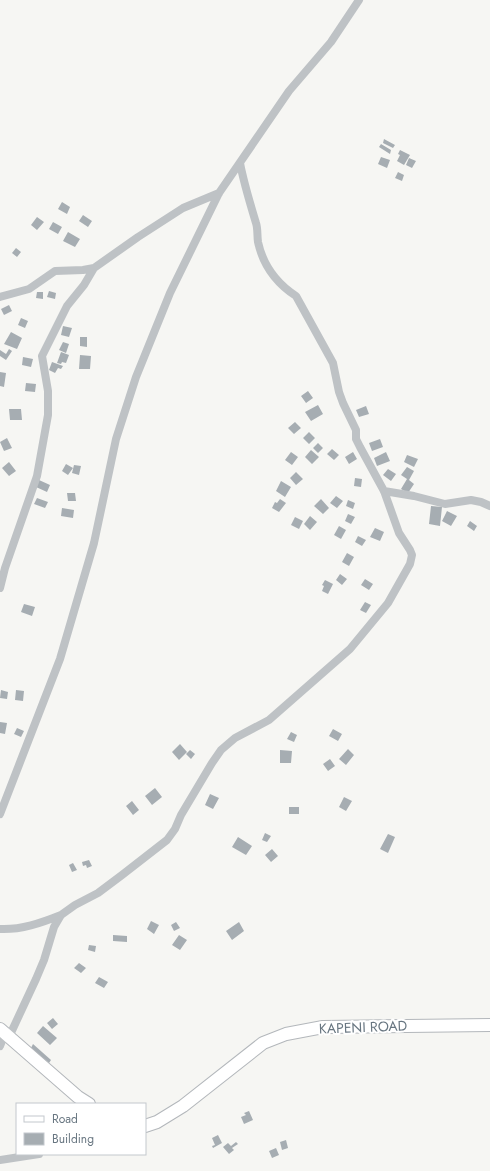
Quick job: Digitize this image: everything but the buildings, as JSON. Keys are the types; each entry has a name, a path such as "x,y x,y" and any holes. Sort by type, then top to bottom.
{"main road":[{"name":"KAPENI ROAD","path":"146,1126 157,1122 183,1106 263,1043 286,1034 323,1027 490,1025"},
{"path":"4,1033 87,1103"}],"street":[{"path":"0,814 60,659 94,543 116,439 136,377 170,293 219,193 289,92 331,42 359,0"},
{"path":"0,929 20,928 41,924 61,915 104,888 167,840 175,829 181,815 212,763 222,750 235,738 269,720 350,649 388,603 410,564 412,555 410,550 399,533 384,491 360,447 356,438 356,430 342,403 334,363 296,296 287,290 272,274 262,258 258,240 257,225 245,188 240,163"},
{"path":"0,588 5,568 37,476 48,415 48,390 42,356 53,332 68,306 94,268 183,208 219,193"},
{"path":"0,297 29,288 55,271 94,268"},
{"path":"384,491 414,496 446,504 471,500 490,506"},
{"path":"0,1046 4,1033 36,979 44,960 54,927 61,915"},
{"path":"0,1160 32,1155"}]}
